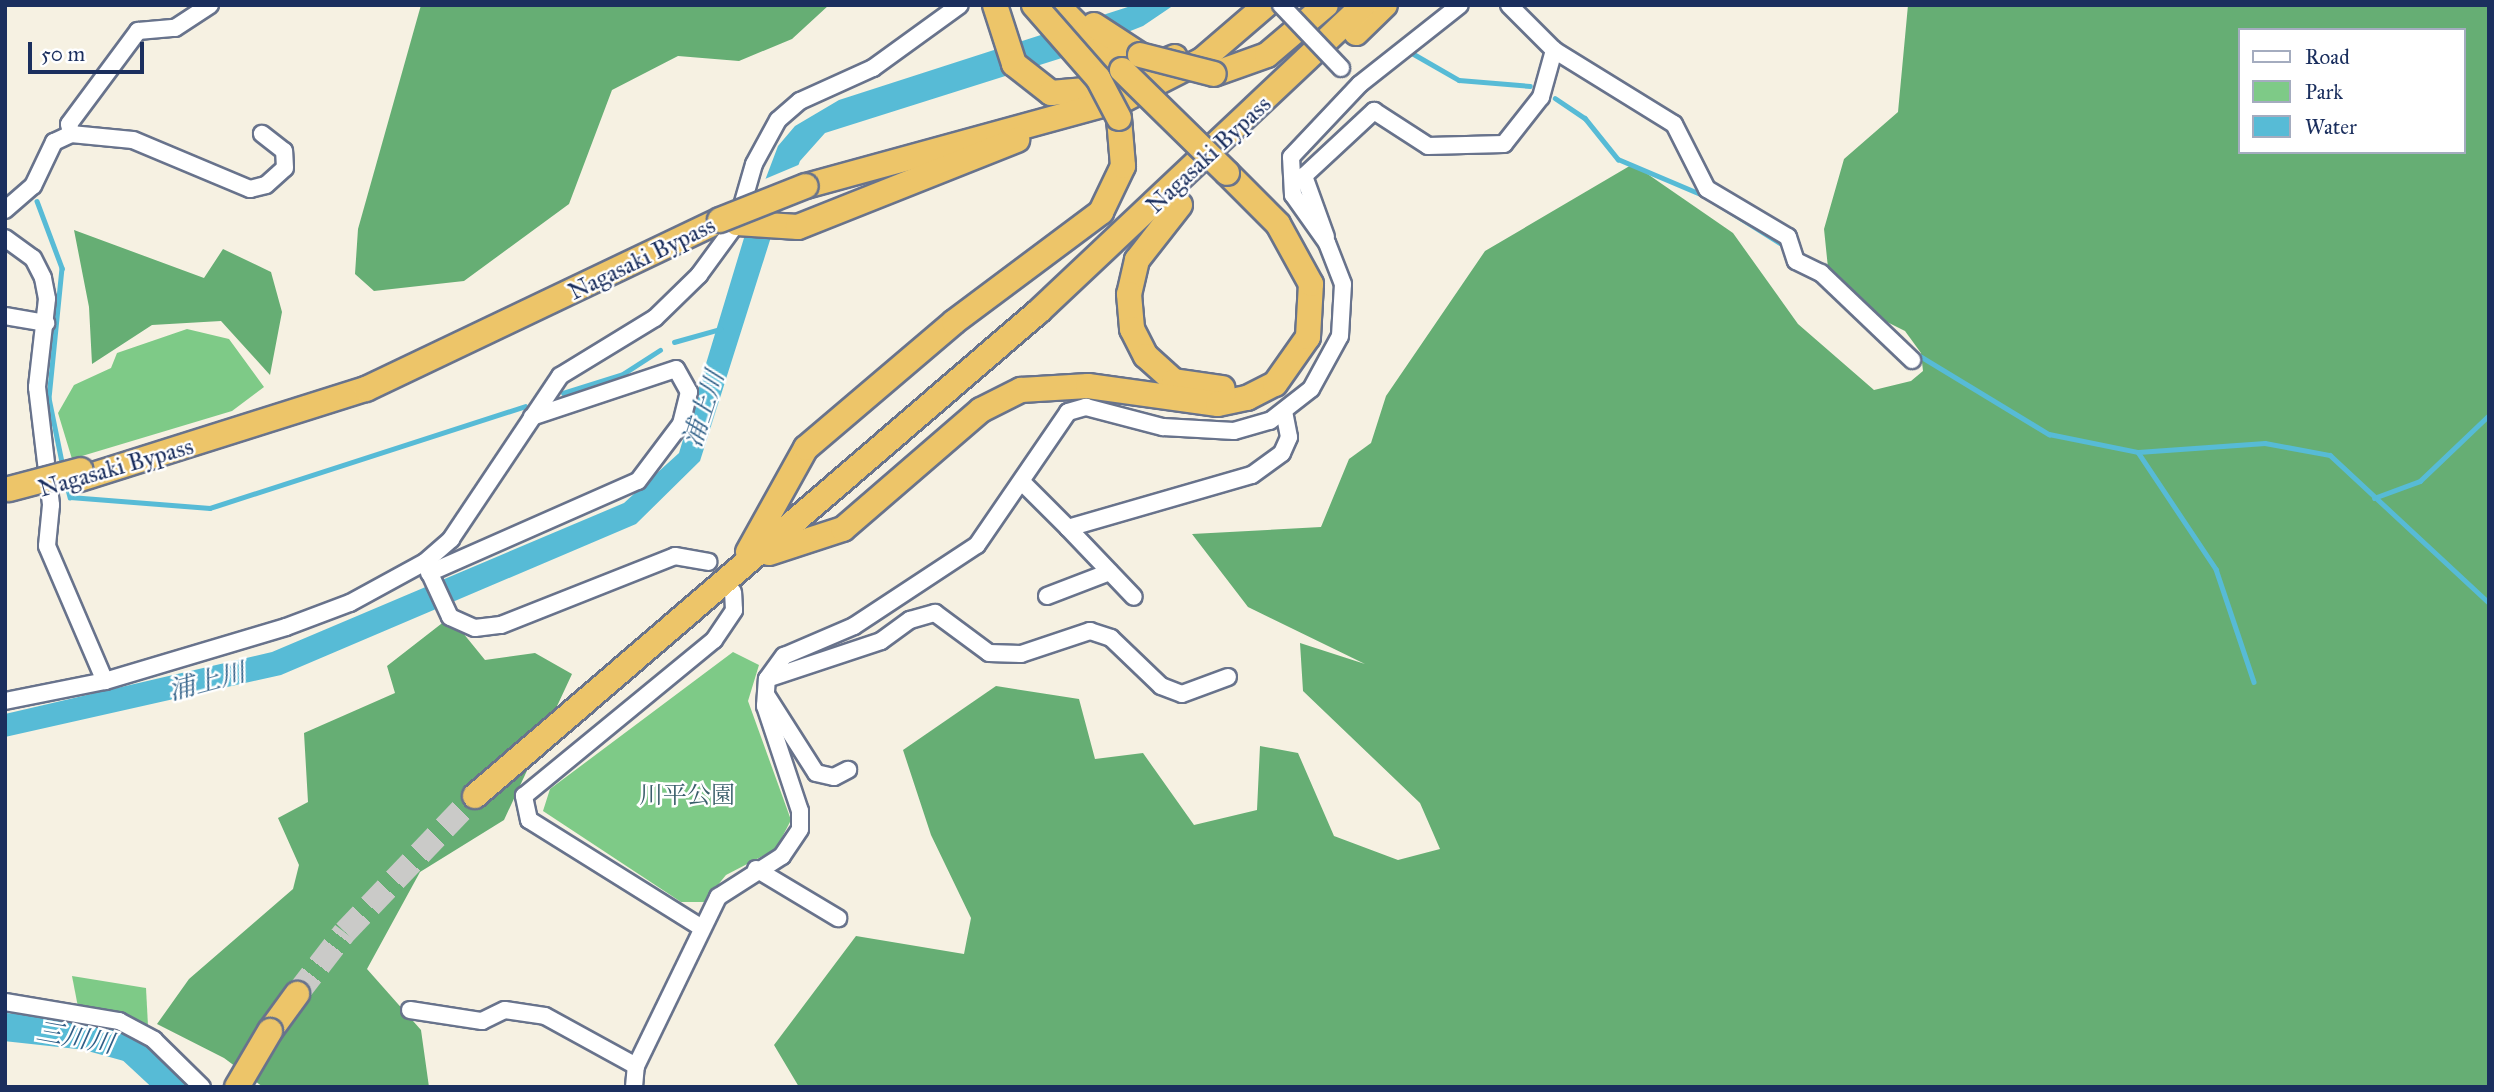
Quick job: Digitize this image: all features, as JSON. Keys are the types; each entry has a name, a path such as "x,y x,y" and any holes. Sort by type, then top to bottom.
{"highway":[{"path":"995,5 1014,64 1030,82 1051,93 1083,92 1190,51"},
{"path":"751,556 806,448 945,329 1101,212 1123,166 1119,118 1098,78 1034,5"},
{"path":"751,556 843,529 982,410 1021,390 1078,385 1218,404 1247,398 1275,384 1308,337 1311,284 1278,224 1222,176 1039,5"},
{"path":"1057,5 1222,176 1282,249 1294,280 1297,318 1281,355 1260,374 1231,387 1194,387 1174,381 1139,346 1129,311 1137,260 1157,228 1385,5"},
{"path":"1069,5 1154,61 1214,74 1267,55 1325,5"},
{"name":"Nagasaki Bypass","path":"7,494 81,474 362,380 730,220 804,183 1114,91 1190,51 1244,5"},
{"name":"Nagasaki Bypass","path":"804,183 1069,116 1176,76 1266,5"},
{"name":"Nagasaki Bypass","path":"751,556 1177,177 1349,5"},
{"name":"Nagasaki Bypass","path":"475,796 1181,183 1364,5"},
{"path":"730,220 784,228 1069,116"},
{"path":"237,1087 270,1031 297,994"}],"street":[{"path":"71,134 69,124 138,31 175,28 209,5"},
{"path":"427,568 451,540 560,376 655,318 699,275 730,220 754,164 778,120 800,101 873,68 960,5"},
{"path":"1281,5 1341,68 1360,84"},
{"path":"1327,243 1293,195 1290,165 1295,151 1360,84 1460,5"},
{"path":"1509,5 1554,50 1674,124 1707,189 1788,237 1796,261 1821,273 1912,360"},
{"path":"634,1087 636,1066 702,928 727,887 782,856 800,830 766,687 784,656 854,626 977,545 1022,482 1053,427 1077,408 1196,431 1256,426 1284,412 1324,372 1340,336 1343,284 1327,243 1323,214 1304,189 1304,176 1374,111 1429,146 1504,144 1535,108 1554,50"},
{"path":"5,211 33,186 54,142 71,134 133,140 250,189 266,186 285,168 284,151 262,134"},
{"path":"5,238 33,258 43,278 46,323 37,387 51,505 47,546 105,681"},
{"path":"5,316 46,323"},
{"path":"5,701 105,681 350,603 427,568 638,481 681,424 688,391 677,369 532,417"},
{"path":"1068,528 1252,475 1282,453 1289,437 1284,412"},
{"path":"1022,482 1135,597"},
{"path":"427,568 450,617 475,628 501,625 675,556 708,562"},
{"path":"1047,596 1110,572"},
{"path":"702,928 529,820 524,796 714,640 734,610 733,592"},
{"path":"766,687 881,641 909,620 935,613 989,653 1021,654 1090,631 1111,638 1161,686 1182,694 1228,677"},
{"path":"766,687 816,773 834,777 848,770"},
{"path":"756,869 838,918"},
{"path":"5,1002 119,1021 154,1040 202,1087"},
{"path":"410,1010 482,1021 505,1010 545,1016 636,1066"}],"green space":[{"path":"421,5 829,5 792,39 739,61 678,56 612,90 569,204 464,281 374,291 355,274 358,229"},
{"path":"1908,5 2489,5 2489,1087 799,1087 774,1045 856,936 964,954 971,918 931,835 903,750 996,686 1079,699 1095,759 1143,753 1194,825 1257,810 1260,746 1298,753 1334,836 1398,860 1440,849 1420,803 1303,691 1300,643 1365,664 1248,607 1192,534 1321,527 1349,459 1371,443 1386,396 1485,251 1633,164 1733,233 1798,324 1874,390 1911,381 1923,371 1921,353 1905,331 1875,316 1828,268 1824,229 1844,159 1898,112"},
{"path":"74,230 204,278 223,249 271,272 282,312 270,375 221,321 152,325 92,364 89,307"},
{"path":"187,329 229,339 264,387 232,411 72,459 58,413 74,385 111,368 117,353"},
{"path":"450,617 485,660 535,653 572,674 504,820 420,872 367,969 421,1030 429,1087 263,1087 224,1058 157,1024 189,979 293,889 299,865 278,818 308,802 304,733 395,693 387,666"},
{"name":"川平公園","path":"733,652 759,665 748,701 791,820 776,849 726,875 704,902 681,902 543,811 550,789"},
{"path":"72,976 146,988 148,1026 78,1007"}],"water":[{"name":"浦上川","path":"1134,5 1174,5 1143,26 1065,57 825,133 800,161 771,237 700,461 636,524 281,675 5,737 5,714 272,652 624,503 679,453 747,228 778,146 795,126 839,100"}],"pier":[{"path":"803,163 787,206 753,216 760,181"}],"waterway":[{"path":"1412,53 1459,80 1530,86"},
{"path":"1555,98 1585,118 1618,159 1705,196"},
{"path":"37,201 62,268 49,398 63,467"},
{"path":"1713,201 1780,243"},
{"path":"674,342 720,329"},
{"path":"563,393 623,374 660,350"},
{"path":"1915,353 2049,434 2138,452 2265,443 2330,455 2489,603"},
{"path":"66,482 70,497 210,508 525,406"},
{"path":"2374,498 2420,481 2489,415"},
{"path":"2138,452 2216,569 2254,682"},
{"name":"三川川","path":"5,1027 86,1036 130,1048 172,1087"}],"tunnel":[{"path":"297,994 345,932 475,796"}]}
